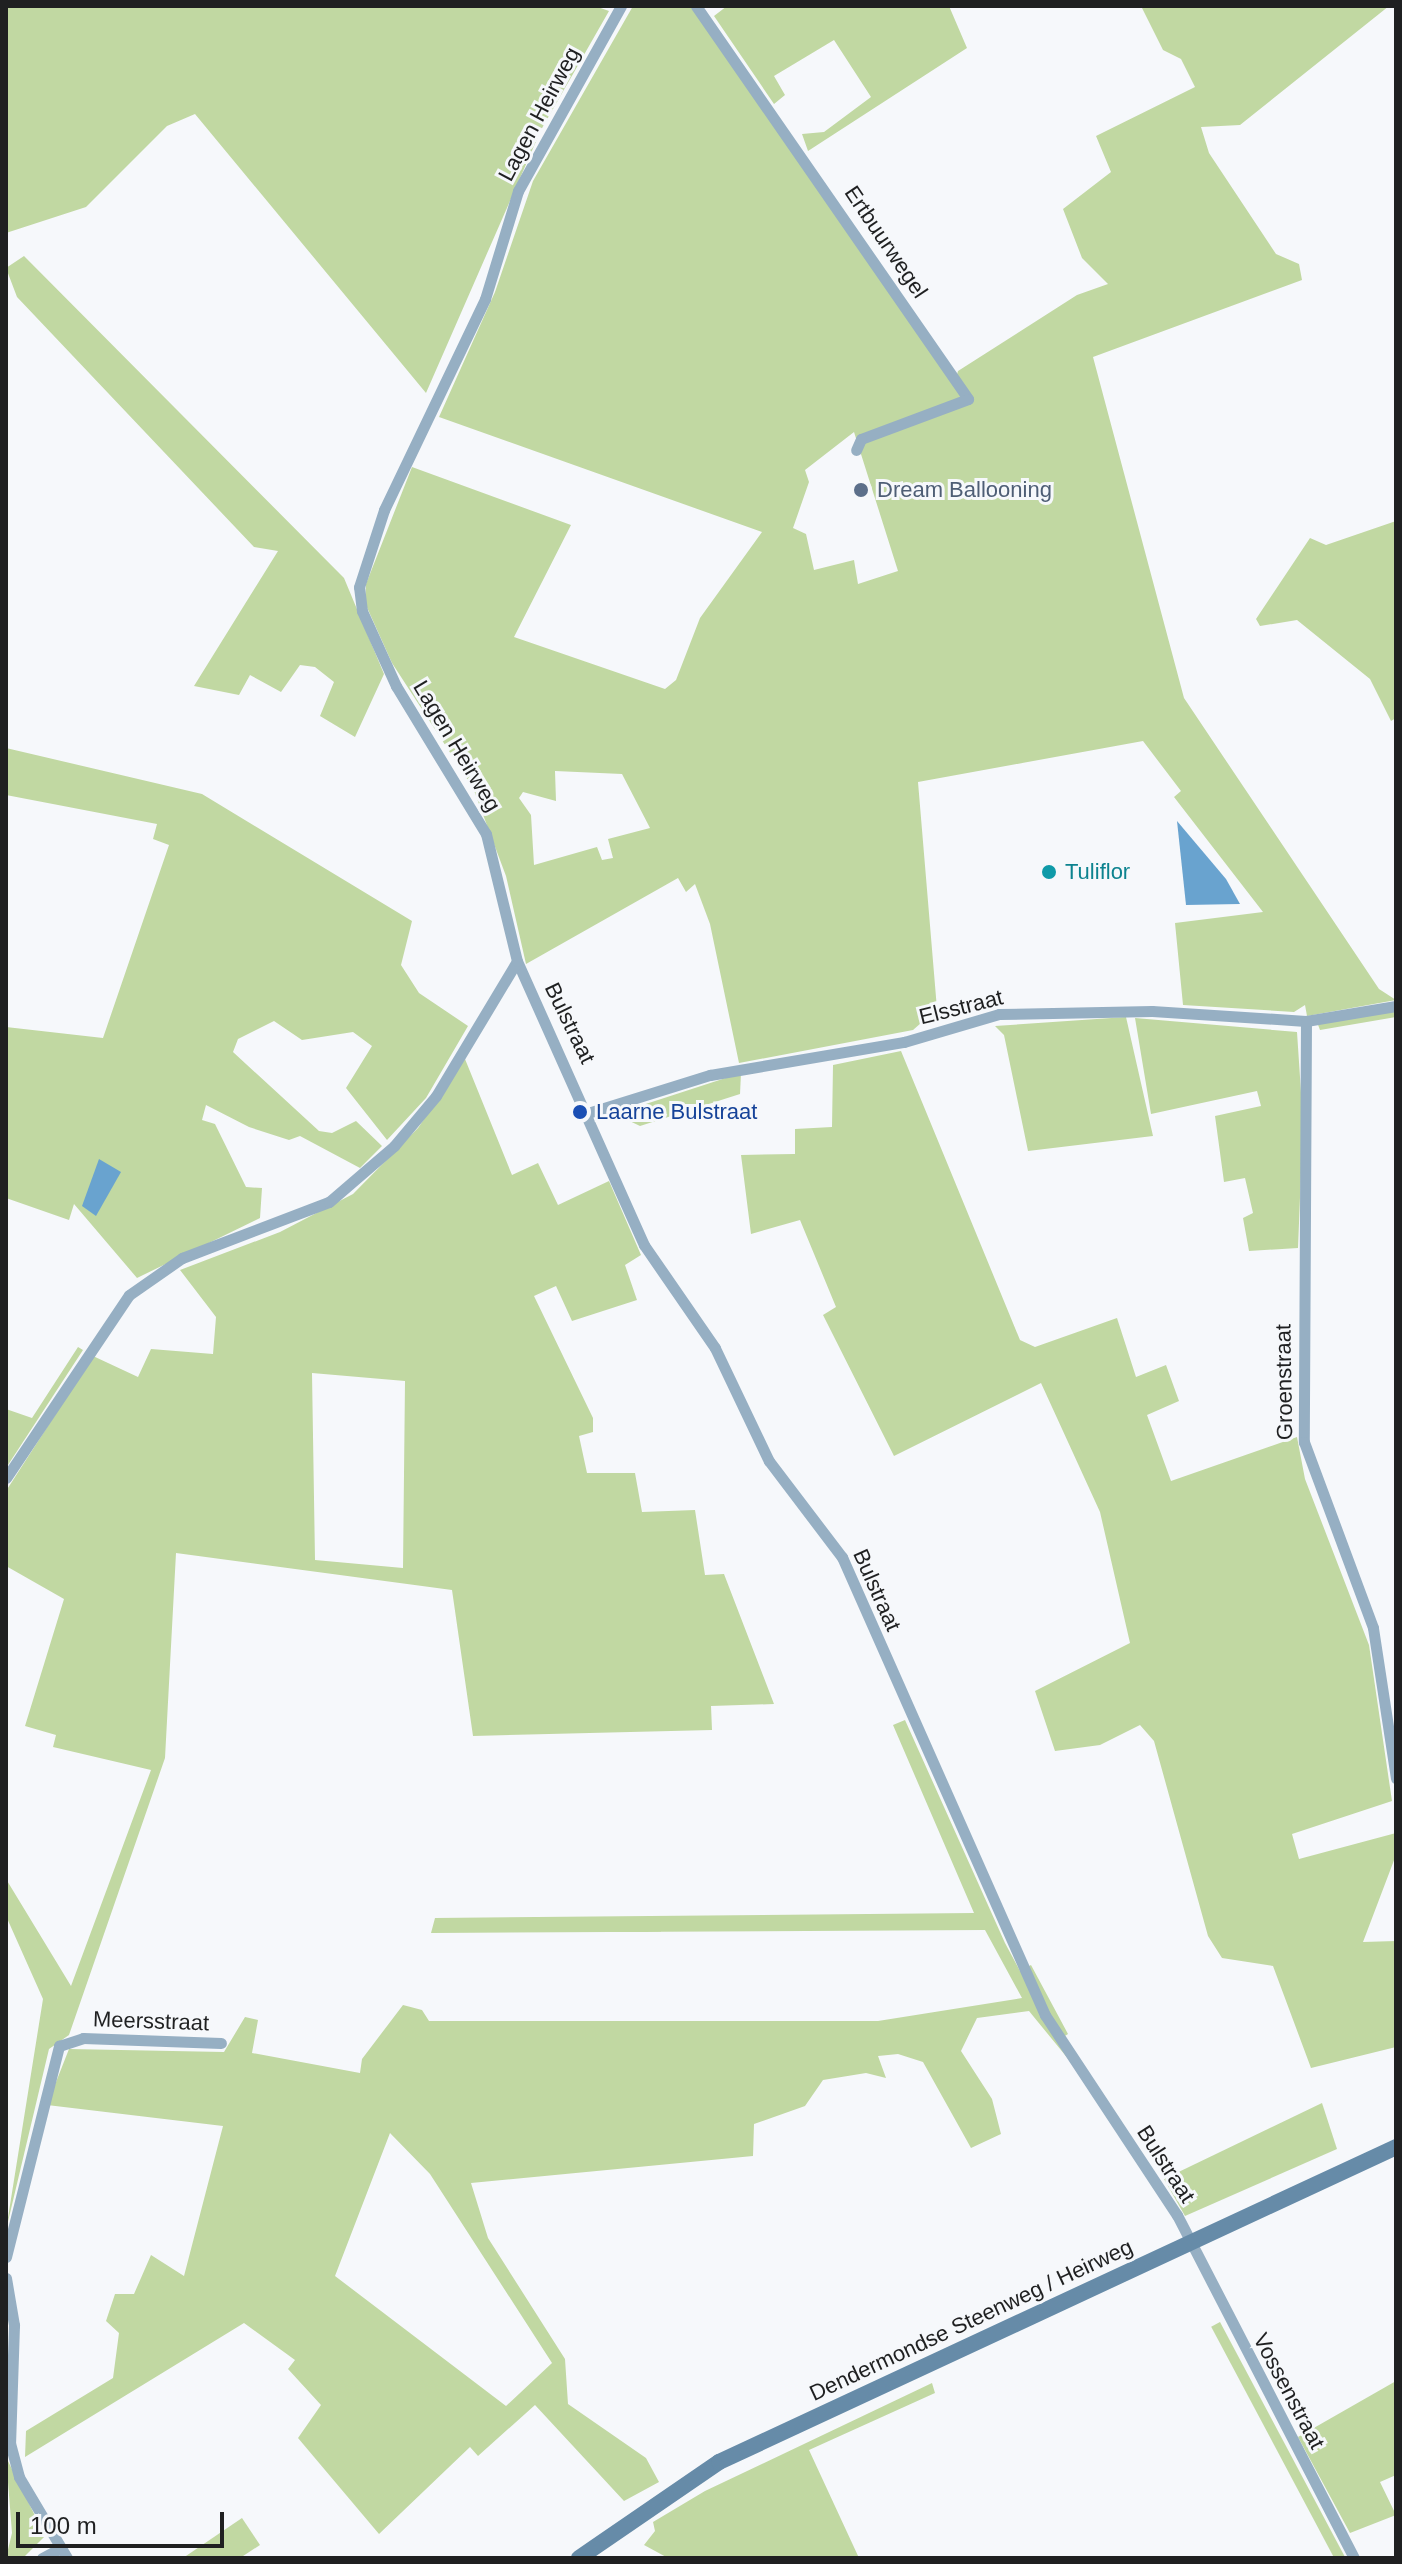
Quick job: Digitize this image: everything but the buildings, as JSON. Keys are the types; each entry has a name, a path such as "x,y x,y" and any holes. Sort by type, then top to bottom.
{"main road":[{"name":"Dendermondse Steenweg / Heirweg","path":"579,2558 719,2462 1396,2147"}],"street":[{"name":"Lagen Heirweg","path":"517,961 486,834 379,651 358,601 361,571 485,299 533,159 621,6"},
{"name":"Ertbuurwegel","path":"696,6 968,399 861,439 856,450"},
{"name":"Bulstraat","path":"517,961 591,1112 644,1245 715,1348 769,1461 842,1557 1045,2015 1177,2215 1188,2243"},
{"path":"6,1478 129,1295 182,1258 329,1202 394,1146 436,1096 517,961"},
{"name":"Elsstraat","path":"591,1112 710,1075 904,1042 999,1014 1152,1011 1306,1021 1396,1006"},
{"name":"Groenstraat","path":"1306,1021 1304,1442 1373,1628 1396,1778"},
{"name":"Meersstraat","path":"6,2257 59,2046 83,2038 221,2043"},
{"name":"Vossenstraat","path":"1188,2243 1354,2558"},
{"path":"6,2278 14,2325 10,2443 19,2477 64,2553 42,2558"}],"green space":[{"path":"6,6 595,6 609,11 541,130 426,393 195,114 167,126 86,207 6,233"},
{"path":"633,6 690,6 700,16 954,385 958,371 1077,295 1108,284 1082,258 1063,209 1111,172 1096,136 1195,87 1181,59 1163,50 1141,6 1389,6 1240,125 1201,127 1209,153 1276,254 1299,264 1302,280 1093,357 1184,698 1379,989 1396,1000 1307,1016 1305,1005 1294,1012 1183,1005 1175,923 1263,912 1174,797 1181,791 1143,741 918,782 937,1009 913,1030 739,1063 710,924 695,884 686,892 678,878 526,964 506,876 473,788 392,663 365,603 366,584 412,467 571,525 514,637 665,689 676,680 700,618 762,532 439,417 495,292 533,181","holes":["854,432 898,571 858,584 854,560 814,570 806,534 793,528 809,482 805,470","555,771 622,774 650,828 608,839 613,858 602,860 597,847 534,865 531,815 519,798 523,792 556,801"]},
{"path":"727,6 949,6 967,48 808,151 802,134 824,132 871,97 834,40 774,76 785,95 774,104 714,16"},
{"path":"24,256 344,578 384,674 355,737 320,716 334,682 315,667 300,665 281,692 250,675 239,695 194,686 278,551 254,547 17,297 6,268"},
{"path":"1396,521 1396,718 1391,721 1370,679 1297,620 1260,626 1256,619 1310,538 1326,545"},
{"path":"6,748 202,794 412,921 401,965 419,993 468,1026 426,1098 387,1140 346,1088 372,1046 353,1032 302,1040 274,1021 238,1039 233,1052 319,1131 332,1133 356,1121 382,1146 360,1168 300,1136 289,1140 249,1127 206,1105 202,1120 215,1124 246,1187 262,1188 260,1218 137,1278 74,1204 69,1220 6,1198 6,1027 103,1038 169,845 153,839 157,824 6,795"},
{"path":"1396,1010 1396,1017 1320,1030 1317,1022"},
{"path":"1126,1017 1153,1136 1028,1151 1004,1035 995,1026"},
{"path":"1135,1018 1297,1032 1303,1122 1298,1248 1249,1251 1243,1218 1253,1213 1245,1178 1224,1182 1215,1116 1261,1106 1257,1091 1151,1114"},
{"path":"901,1051 1020,1340 1035,1347 1117,1318 1136,1377 1166,1365 1179,1401 1147,1415 1171,1481 1297,1437 1305,1479 1369,1645 1392,1801 1292,1834 1299,1859 1396,1833 1396,1855 1363,1942 1396,1941 1396,2047 1311,2068 1273,1966 1222,1958 1208,1936 1154,1741 1140,1725 1100,1745 1055,1751 1035,1691 1130,1643 1100,1512 1041,1383 894,1456 823,1315 836,1307 800,1220 751,1234 741,1155 795,1154 795,1129 832,1127 833,1065"},
{"path":"465,1059 512,1175 538,1163 558,1205 609,1181 641,1255 625,1265 637,1300 572,1321 556,1286 534,1296 593,1418 593,1432 579,1436 587,1473 635,1473 642,1512 695,1510 705,1575 724,1574 774,1704 711,1706 712,1730 473,1736 452,1590 176,1553 165,1758 69,2035 49,2049 6,2230 43,1999 6,1916 6,1879 71,1986 151,1770 53,1747 56,1735 25,1726 64,1599 6,1566 6,1491 93,1356 138,1377 151,1349 213,1354 216,1317 180,1270 280,1232 353,1194 418,1128","holes":["312,1373 405,1381 403,1568 315,1560"]},
{"path":"741,1073 740,1094 640,1126 615,1114"},
{"path":"78,1347 83,1350 6,1468 6,1409 32,1418"},
{"path":"905,1720 1005,1943 1020,1971 1031,1965 1068,2034 1057,2041 1074,2066 1029,2011 977,2018 961,2051 992,2099 1001,2134 971,2148 923,2062 898,2054 878,2056 886,2078 866,2073 823,2080 805,2106 754,2124 753,2156 471,2183 488,2238 565,2359 568,2404 646,2458 659,2482 624,2501 535,2405 478,2456 470,2447 379,2534 298,2438 321,2405 288,2369 295,2360 244,2323 25,2457 26,2431 113,2378 119,2333 106,2321 115,2294 134,2294 151,2255 184,2276 223,2126 47,2105 69,2049 224,2052 245,2017 258,2020 252,2053 360,2073 362,2059 403,2005 422,2010 429,2021 878,2021 1022,1998 985,1930 431,1933 435,1918 974,1913 893,1725","holes":["390,2133 430,2174 552,2363 506,2406 335,2276"]},
{"path":"1322,2103 1337,2149 1185,2216 1164,2179"},
{"path":"1220,2322 1345,2558 1334,2558 1211,2327"},
{"path":"1396,2381 1396,2475 1380,2482 1396,2515 1350,2533 1298,2437"},
{"path":"932,2383 935,2393 809,2450 859,2558 668,2558 644,2545 655,2531 653,2522 705,2491"},
{"path":"6,2457 45,2536 23,2558 6,2558 12,2533"},
{"path":"242,2518 260,2545 240,2558 183,2558"}],"water":[{"path":"1177,821 1226,879 1240,904 1186,905"},
{"path":"99,1159 121,1172 96,1216 82,1206"}],"place":[{"name":"Dream Ballooning","path":"861,490"},
{"name":"Tuliflor","path":"1049,872"},
{"name":"Laarne Bulstraat","path":"580,1112"}]}
